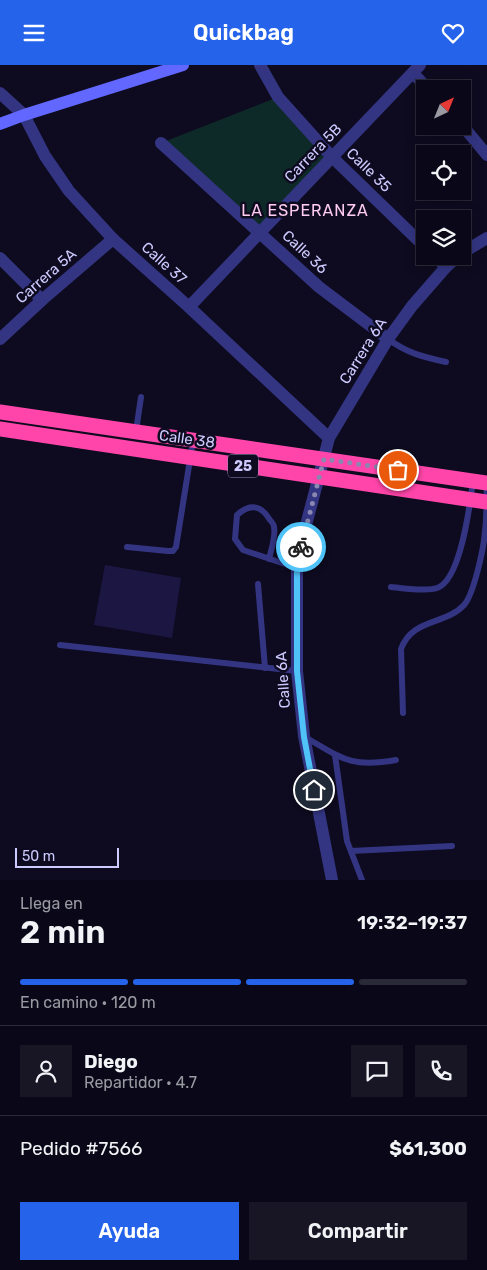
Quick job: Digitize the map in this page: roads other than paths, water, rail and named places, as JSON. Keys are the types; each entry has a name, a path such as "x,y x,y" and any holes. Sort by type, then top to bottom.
{"highway":[{"name":"Calle 38","path":"0,412 194,439 482,483"},
{"name":"Calle 38","path":"0,429 487,502"}],"main road":[{"path":"0,124 183,65"}],"street":[{"name":"Calle 35","path":"260,65 278,97 332,157 416,238"},
{"name":"Carrera 5B","path":"189,307 416,69"},
{"path":"416,69 423,80"},
{"name":"Calle 37","path":"0,93 24,115 45,156 69,191 113,239 329,438"},
{"path":"470,135 487,155"},
{"name":"Calle 36","path":"161,143 319,287 388,339"},
{"path":"471,247 487,237"},
{"name":"Carrera 5A","path":"0,339 113,239"},
{"path":"0,258 42,300"},
{"name":"Carrera 6A","path":"320,477 329,438 388,339 412,306 446,267"},
{"name":"Calle 6A","path":"320,477 301,544 297,568 297,671 304,737 332,880"}],"lane":[{"path":"388,339 418,356 446,362"},
{"path":"136,431 141,397"},
{"path":"127,547 173,551 176,547 194,439"},
{"path":"391,587 429,589 438,588 444,583 458,560 470,500 482,483"},
{"path":"404,713 401,649 404,641 410,633 422,626 455,613 465,604 472,593 485,532 487,502 482,483"},
{"path":"269,559 274,538 274,526 261,508 243,509 237,515 235,539 243,550 269,559 297,568"},
{"path":"258,585 265,668"},
{"path":"60,645 297,671"},
{"path":"304,737 335,755 354,763 375,764 396,760"},
{"path":"335,755 347,841 362,880"},
{"path":"351,851 452,846"}],"district":[{"name":"LA ESPERANZA","path":"305,210"}]}
